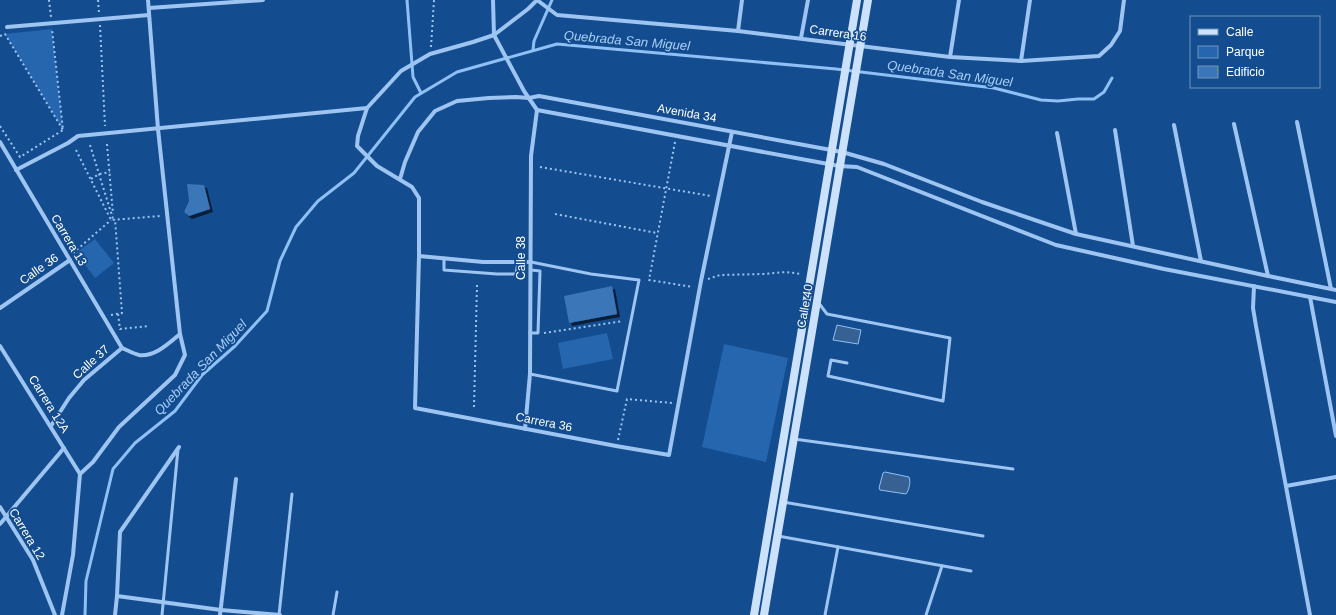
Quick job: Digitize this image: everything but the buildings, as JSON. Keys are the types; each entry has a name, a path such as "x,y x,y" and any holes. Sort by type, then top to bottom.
{"main road":[{"name":"Calle 40","path":"754,615 857,0"},
{"name":"Calle 40","path":"764,615 868,0"},
{"path":"811,275 822,277"},
{"path":"807,299 818,301"},
{"path":"792,389 802,391"},
{"path":"774,500 783,502"},
{"path":"768,534 778,536"}],"street":[{"path":"62,615 73,555 80,474 93,462 119,427 175,375 185,355 180,334 158,129 148,0"},
{"path":"149,8 262,0"},
{"path":"494,0 494,35 524,91 537,110"},
{"path":"531,262 483,262 419,256 419,198 412,187 377,166 357,146 358,136 367,108 403,70 429,55 494,35 528,9 537,0"},
{"name":"Carrera 16","path":"537,0 557,15 801,38 859,51 950,58 1021,61 1099,56 1111,45 1120,31 1124,0"},
{"path":"738,31 742,0"},
{"path":"801,38 808,0"},
{"path":"950,58 959,0"},
{"path":"1021,61 1030,0"},
{"path":"7,27 149,15"},
{"name":"Avenida 34","path":"400,179 418,132 435,111 457,101 489,98 529,98 539,96 842,152 884,164 982,202 1076,234 1336,290"},
{"path":"16,170 68,143 78,136 367,108"},
{"name":"Avenida 34","path":"537,110 839,166 857,168 1056,245 1164,269 1336,302"},
{"name":"Calle 38","path":"525,429 530,374 531,156 537,110"},
{"path":"1297,122 1331,289"},
{"path":"1234,124 1268,276"},
{"path":"1174,125 1201,261"},
{"path":"1115,130 1133,246"},
{"path":"701,281 728,145 732,132"},
{"path":"1057,133 1076,234"},
{"name":"Carrera 13","path":"0,142 122,348"},
{"name":"Carrera 36","path":"419,256 415,408 669,455 701,281"},
{"name":"Calle 36","path":"0,308 70,260"},
{"path":"1254,286 1253,308 1256,326 1310,615"},
{"path":"1310,297 1336,436"},
{"name":"Calle 37","path":"51,426 84,380 122,348 139,355 149,354 159,351 180,334"},
{"name":"Carrera 12A","path":"0,346 80,474"},
{"path":"115,615 120,532 179,447"},
{"path":"0,524 64,448"},
{"path":"1286,486 1336,477"},
{"path":"220,615 236,479"},
{"name":"Carrera 12","path":"0,507 33,560 55,615"},
{"path":"117,596 221,610 280,615"}],"lane":[{"path":"444,258 444,270 497,274 516,274 518,262"},
{"path":"530,374 617,391 639,280 591,274 531,262"},
{"path":"530,333 538,334 540,271 531,270"},
{"path":"818,301 827,314 950,338 943,401 828,376 831,360 847,363"},
{"path":"794,439 1013,469"},
{"path":"162,615 179,447"},
{"path":"280,615 292,494"},
{"path":"783,502 983,536"},
{"path":"778,536 971,571"},
{"path":"825,615 838,547"},
{"path":"926,615 942,566"},
{"path":"333,615 337,592"}],"path":[{"path":"49,0 63,130"},
{"path":"429,55 434,0"},
{"path":"100,25 105,126"},
{"path":"0,36 5,34 63,130"},
{"path":"0,126 20,157 63,130"},
{"path":"675,140 649,280 694,288"},
{"path":"108,144 113,219 122,313 108,316"},
{"path":"90,145 113,219"},
{"path":"76,150 113,219"},
{"path":"540,167 712,196"},
{"path":"91,179 99,174 110,172"},
{"path":"555,214 657,233"},
{"path":"72,254 113,219 160,216"},
{"path":"701,281 720,275 786,272 811,275"},
{"path":"474,407 477,285"},
{"path":"118,314 120,329 149,326"},
{"path":"544,333 623,321"},
{"path":"618,440 627,399 672,403"}],"green space":[{"path":"52,29 63,130 5,34"},
{"path":"95,239 114,263 95,278 76,253"},
{"path":"607,333 613,359 563,369 558,343"},
{"path":"724,344 788,358 766,462 702,447"}],"shaded area":[{"path":"837,325 861,330 858,344 833,340"},
{"path":"885,472 909,477 910,481 906,494 880,490 879,488 883,473"}],"waterway":[{"path":"407,0 413,77 421,93"},
{"path":"533,50 534,41 552,0"},
{"name":"Quebrada San Miguel","path":"85,615 86,581 113,469 135,443 175,411 202,375 235,346 267,311 280,261 296,227 318,201 354,173 415,97 457,72 557,44 836,69 994,88 1041,100 1058,101 1094,99 1104,92 1112,78"}]}
